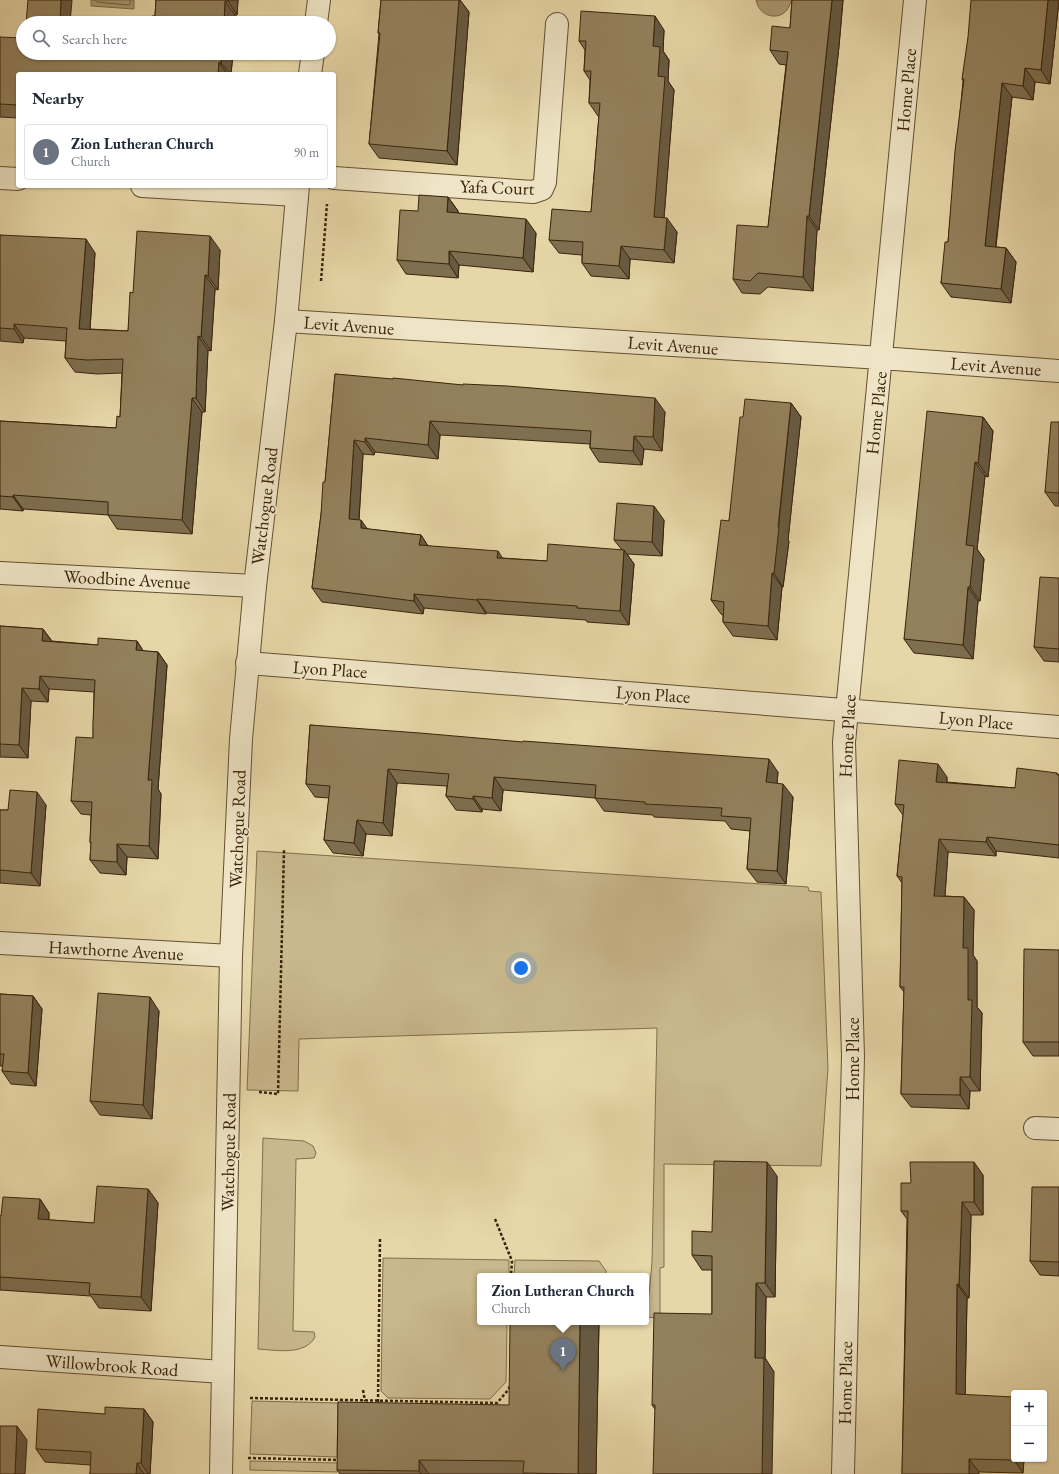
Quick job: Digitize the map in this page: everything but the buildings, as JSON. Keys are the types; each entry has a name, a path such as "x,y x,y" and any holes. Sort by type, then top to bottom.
{"street":[{"path":"317,16 318,0"},
{"name":"Home Place","path":"843,1474 853,1056 844,742 915,0"},
{"name":"Yafa Court","path":"336,178 533,192 542,189 545,182 557,24"},
{"path":"310,72 312,60"},
{"path":"0,178 16,179"},
{"path":"220,188 297,190"},
{"name":"Watchogue Road","path":"221,1474 232,956 241,739 255,586 286,321 297,190"},
{"name":"Levit Avenue","path":"286,321 881,358 1059,371"},
{"name":"Woodbine Avenue","path":"0,573 255,586"},
{"name":"Lyon Place","path":"247,663 847,709 1059,727"},
{"name":"Hawthorne Avenue","path":"0,944 232,956"},
{"path":"1035,1128 1059,1129"},
{"name":"Willowbrook Road","path":"0,1357 223,1372"}],"path":[{"path":"321,281 328,201"},
{"path":"259,1092 278,1094 284,850"},
{"path":"495,1219 512,1261 511,1273"},
{"path":"378,1402 380,1237"},
{"path":"250,1398 378,1402 497,1403 509,1389 510,1381"},
{"path":"363,1390 365,1401"},
{"path":"341,1452 341,1467"},
{"path":"246,1458 341,1460"}],"shaded area":[{"path":"257,851 808,887 809,891 821,892 828,1068 821,1166 664,1164 664,1267 660,1268 660,1318 649,1317 649,1295 652,1262 657,1028 299,1039 298,1091 247,1090"},
{"path":"263,1138 304,1141 313,1146 316,1153 314,1158 296,1159 293,1331 314,1332 315,1337 304,1347 281,1351 258,1349"},
{"path":"383,1258 509,1260 509,1273 477,1273 477,1325 507,1325 506,1382 490,1399 388,1398 381,1391"},
{"path":"515,1260 599,1261 606,1271 606,1273 514,1273"},
{"path":"252,1401 338,1403 337,1457 250,1454"},
{"path":"250,1461 338,1463 337,1472 250,1470"}],"water":[{"path":"91,0 134,0 134,9 91,6"},
{"path":"756,0 791,0 789,7 785,12 774,16 763,12"}],"place":[{"name":"Zion Lutheran Church","path":"563,1371"}]}
